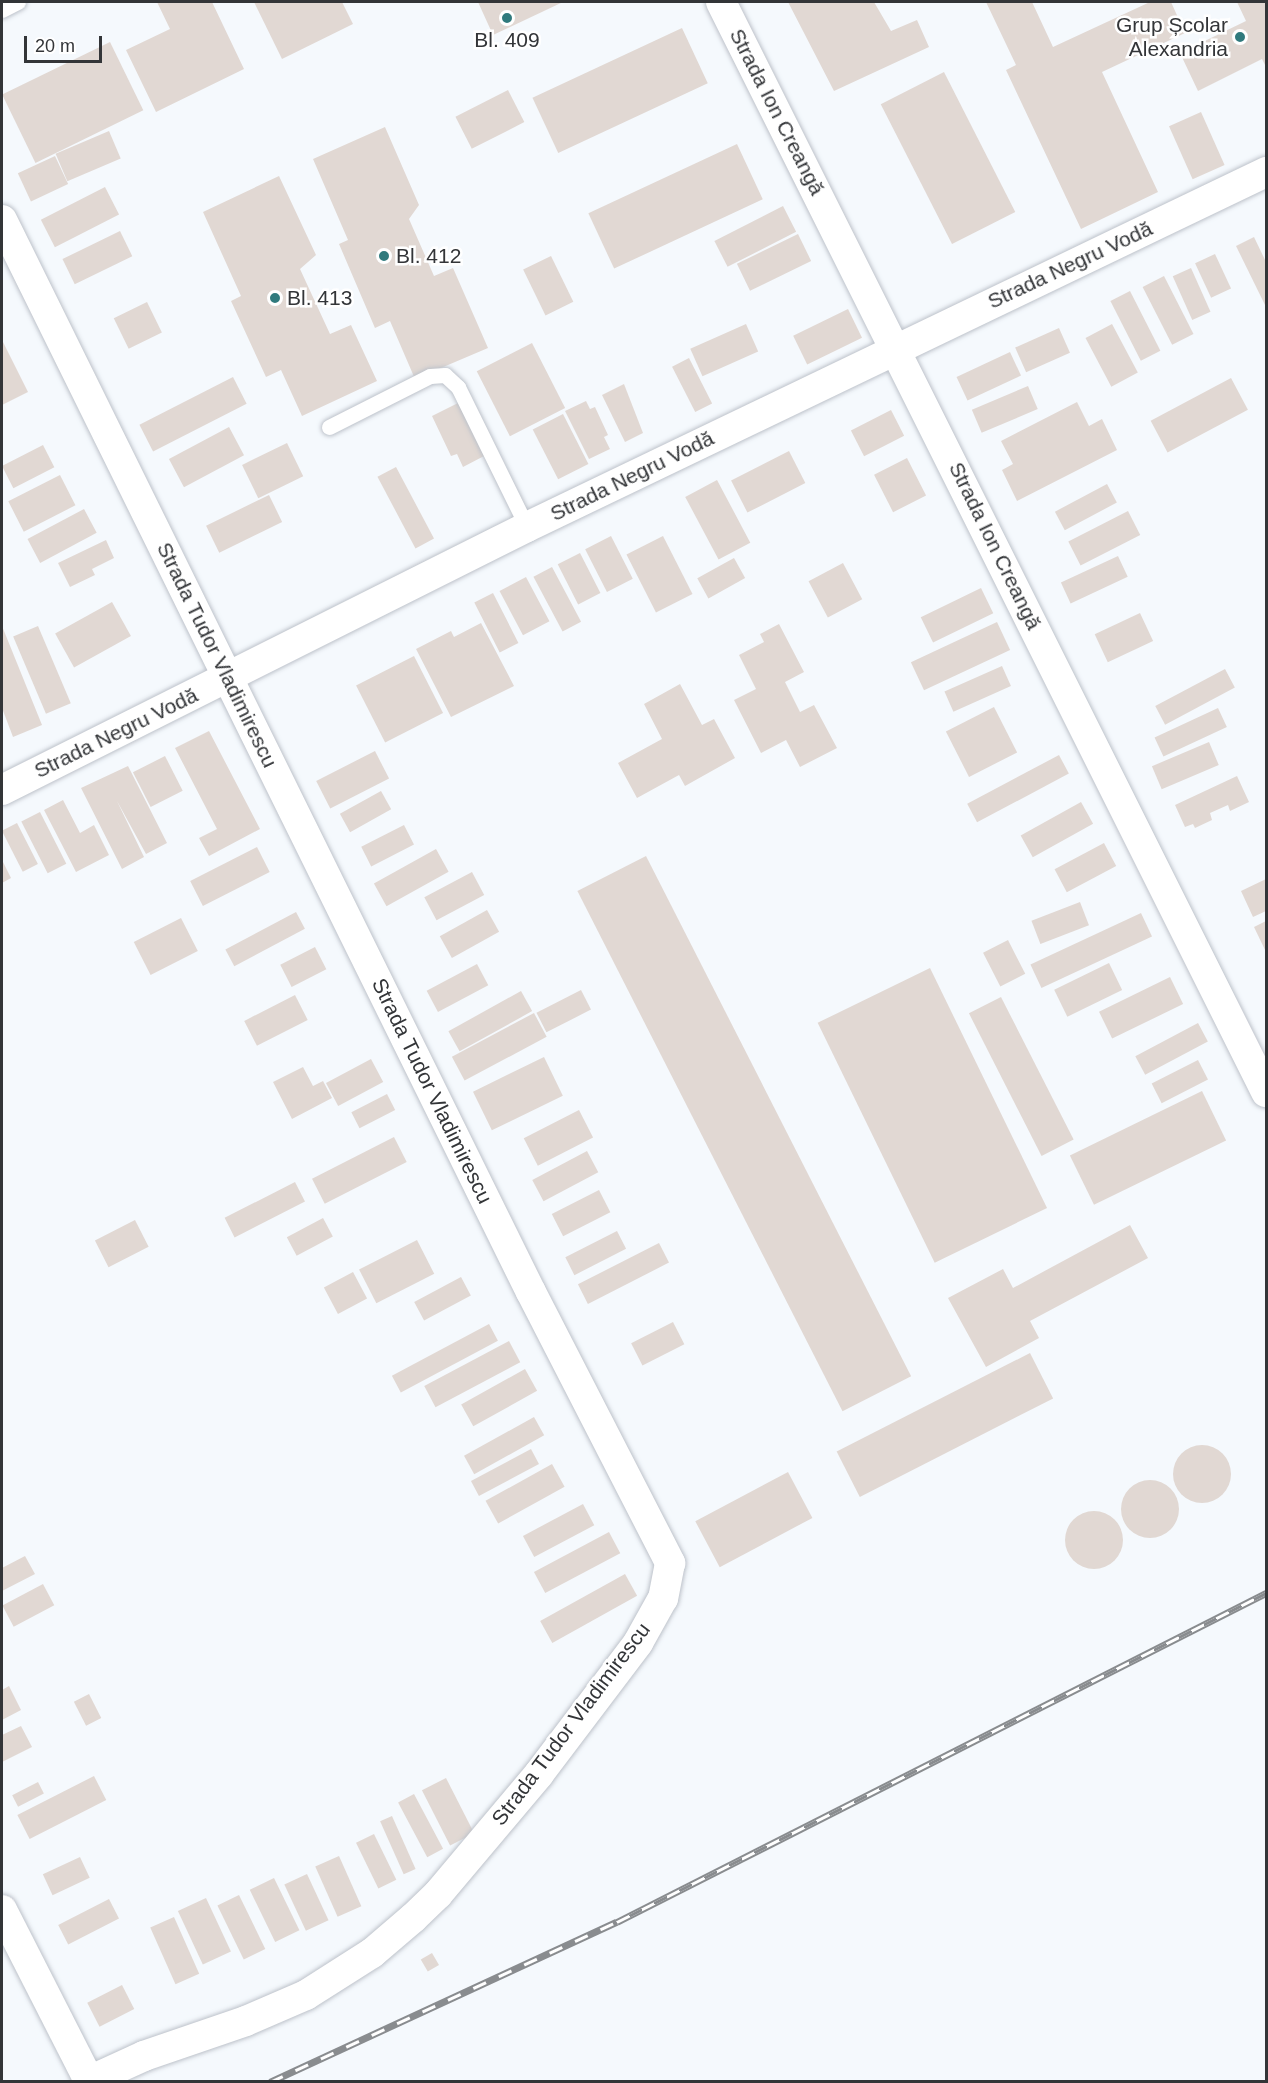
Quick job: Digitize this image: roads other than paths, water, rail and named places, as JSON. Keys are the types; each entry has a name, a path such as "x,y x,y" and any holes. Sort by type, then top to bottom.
{"street":[{"name":"Strada Ion Creangă","path":"721,2 1266,1092"},
{"name":"Strada Negru Vodă","path":"2,790 527,528 896,348 1266,172"},
{"name":"Strada Tudor Vladimirescu","path":"2,220 9,254 229,678 531,1292 670,1563 663,1598 638,1643 539,1774 438,1894 413,1918 372,1953 306,1995 88,2081"},
{"path":"2,1910 88,2081"}],"lane":[{"path":"2,10 18,2"},
{"path":"329,427 430,376 445,375 458,387 527,528"}],"railway":[{"path":"270,2082 617,1922 1266,1593"}],"place":[{"name":"Bl. 409","path":"507,18"},
{"name":"Grup Școlar Alexandria","path":"1240,37"},
{"name":"Bl. 412","path":"384,256"},
{"name":"Bl. 413","path":"275,298"}]}
